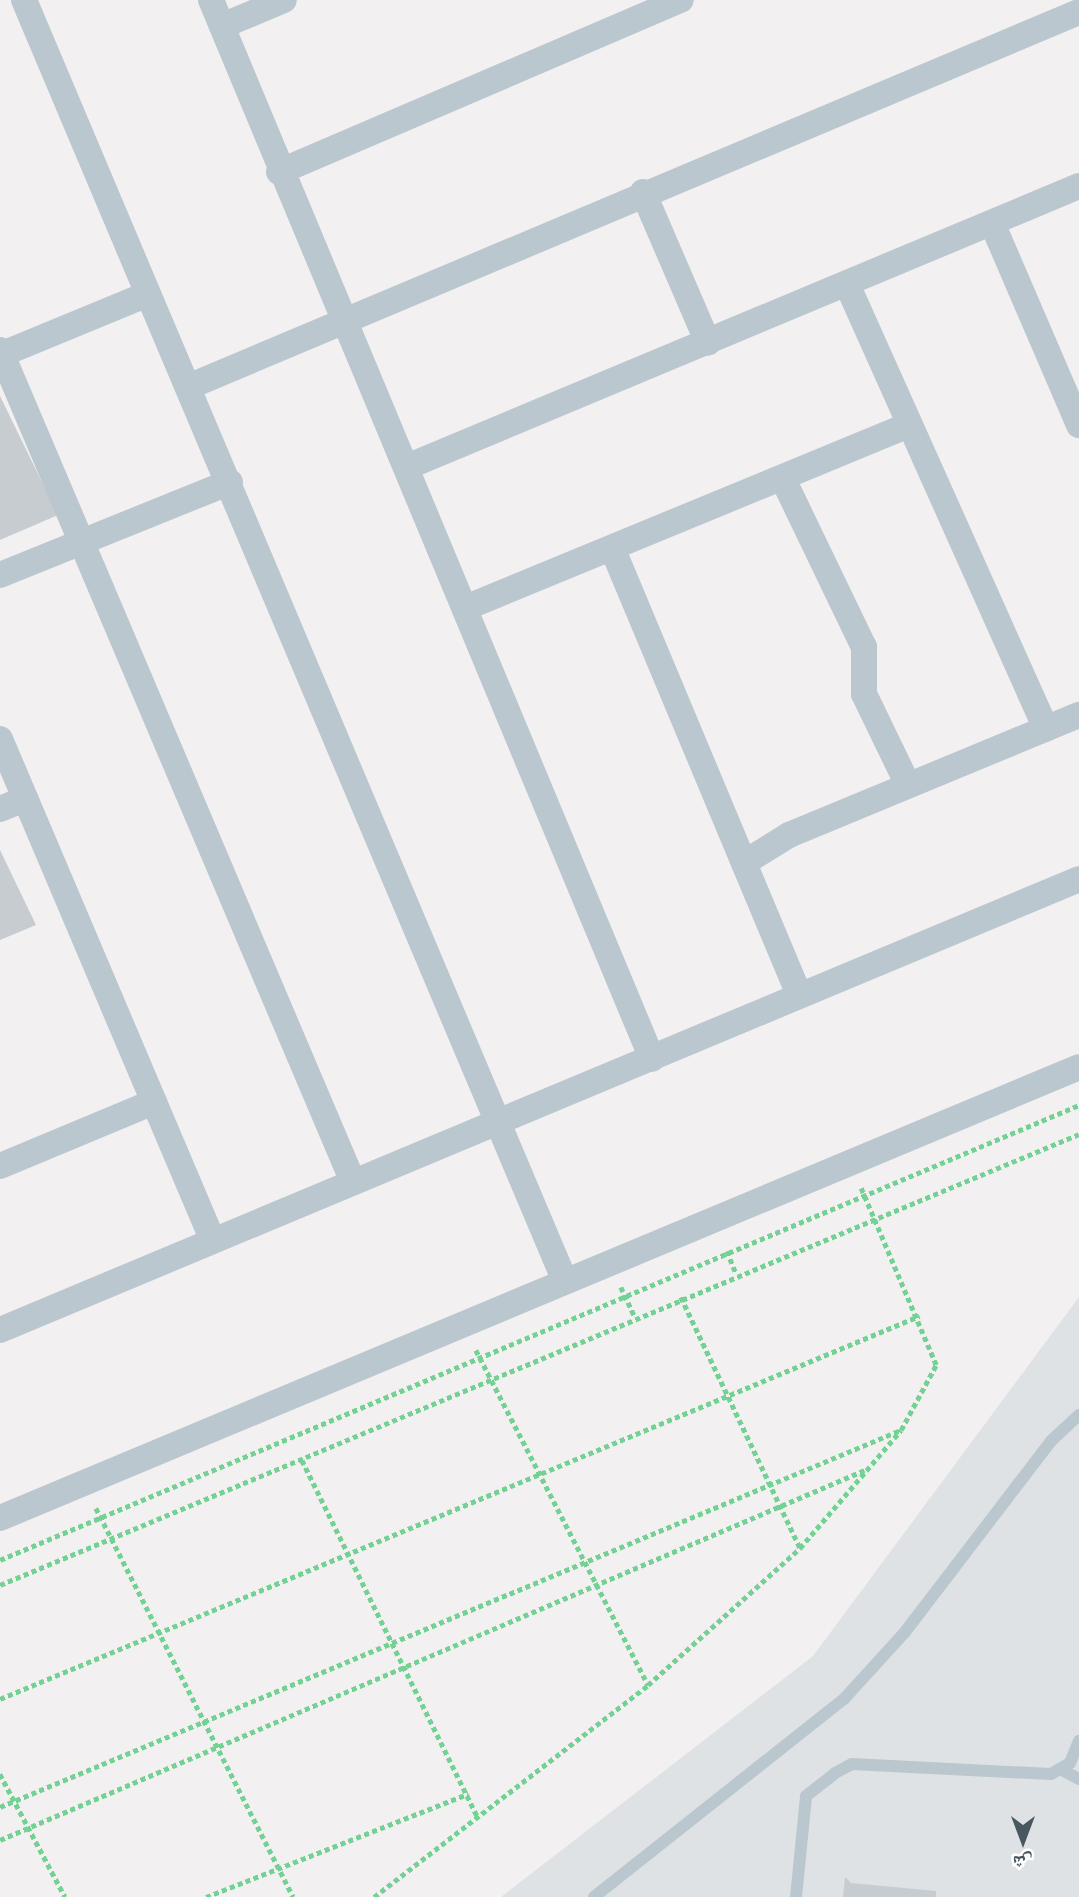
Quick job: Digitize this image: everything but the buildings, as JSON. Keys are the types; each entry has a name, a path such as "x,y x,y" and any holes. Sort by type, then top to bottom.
{"street":[{"path":"23,0 230,482 564,1279"},
{"path":"211,0 279,172 409,466 652,1059"},
{"path":"222,26 284,0"},
{"path":"279,172 681,0"},
{"path":"188,387 643,192 1076,12"},
{"path":"409,466 1079,186"},
{"path":"643,192 708,343"},
{"path":"992,223 1079,425"},
{"path":"847,284 1046,729"},
{"path":"148,294 1,353 85,541 353,1182"},
{"path":"465,608 613,551 909,425"},
{"path":"783,479 864,647 864,694 908,785"},
{"path":"0,575 230,482"},
{"path":"613,551 798,993"},
{"path":"744,863 789,835 1079,715"},
{"path":"0,739 213,1241"},
{"path":"0,809 25,799"},
{"path":"0,1331 652,1059 798,993 1079,879"},
{"path":"0,1518 564,1279 1079,1067"},
{"path":"0,1166 154,1102"}],"lane":[{"path":"594,1897 844,1699 905,1632 1051,1441 1079,1415"},
{"path":"1062,1770 1079,1741"},
{"path":"796,1897 806,1796 852,1764 1040,1775 1062,1770 1079,1779"}],"path":[{"path":"0,1560 1079,1105"},
{"path":"0,1585 302,1460 681,1297 1079,1134"},
{"path":"374,1897 648,1685 800,1548 901,1430 936,1365 919,1316 877,1217"},
{"path":"681,1297 766,1488 800,1548"},
{"path":"0,1699 725,1394 919,1316"},
{"path":"490,1379 648,1685"},
{"path":"0,1807 205,1720 390,1647 901,1430"},
{"path":"302,1460 344,1555 478,1818"},
{"path":"0,1840 868,1468"},
{"path":"85,1484 156,1632 205,1720 293,1897"},
{"path":"0,1773 65,1897"},
{"path":"206,1897 276,1867 468,1794"}],"shaded area":[{"path":"1079,1297 1079,1897 501,1897 813,1656"}]}
